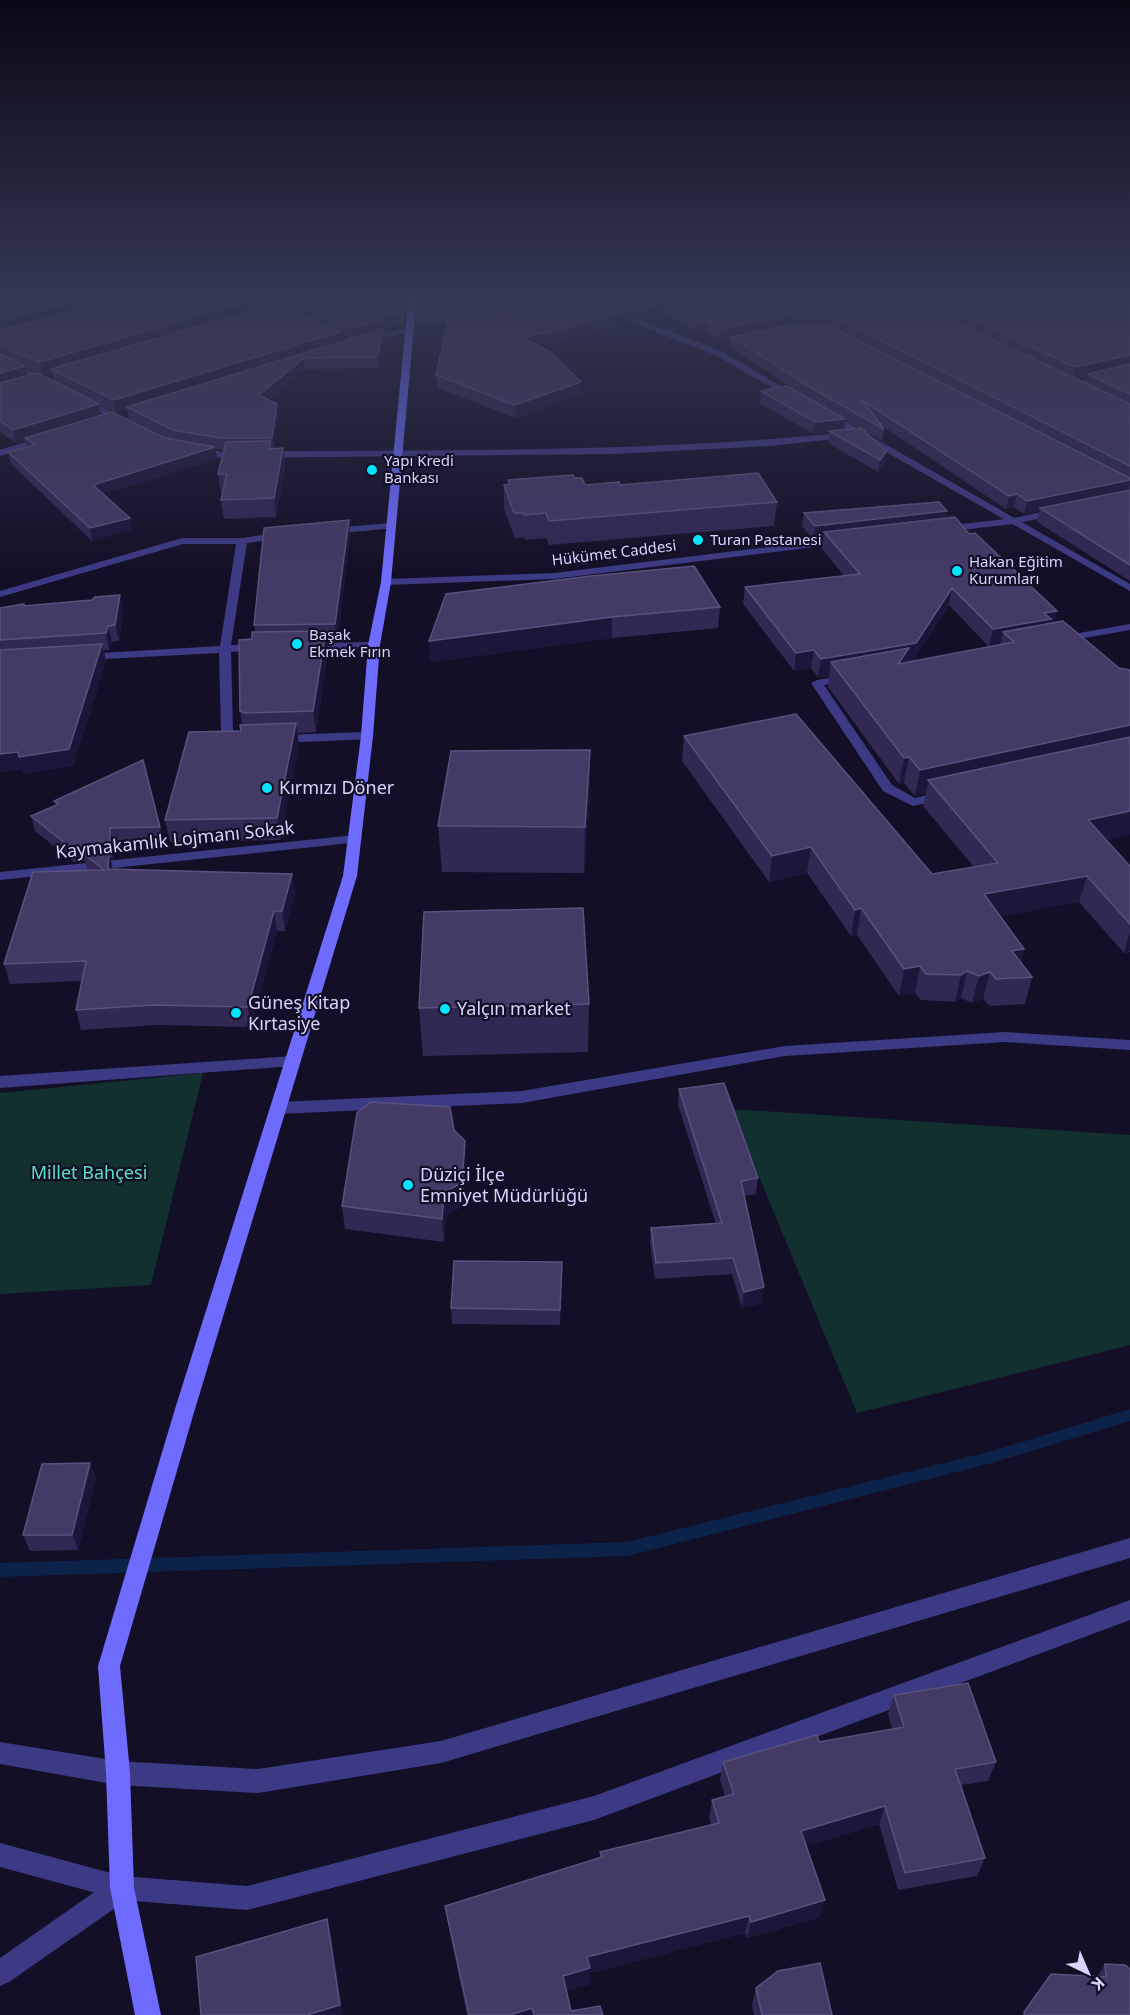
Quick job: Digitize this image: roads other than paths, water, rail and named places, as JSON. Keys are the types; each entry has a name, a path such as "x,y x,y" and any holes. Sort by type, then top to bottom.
{"main road":[{"path":"148,2015 122,1888 118,1773 109,1666 350,876 367,736 375,645 386,582 406,386"}],"street":[{"path":"55,386 61,389"},
{"path":"776,386 800,399"},
{"path":"1073,386 1081,390"},
{"path":"70,394 135,427"},
{"path":"820,411 1130,588"},
{"path":"107,421 128,414"},
{"path":"181,448 222,455 657,451 768,446 861,434"},
{"path":"0,453 53,437"},
{"path":"931,531 1014,521 1072,509"},
{"path":"320,532 391,526"},
{"path":"0,594 182,541 242,541 296,534"},
{"name":"Hükümet Caddesi","path":"386,582 554,576 860,539"},
{"path":"242,541 225,648 227,732 246,741 367,736"},
{"path":"1049,642 1130,627"},
{"path":"294,646 375,645"},
{"path":"73,658 271,647"},
{"path":"863,675 817,683 887,788 913,802 959,792"},
{"name":"Kaymakamlık Lojmanı Sokak","path":"0,876 355,839"},
{"path":"278,1108 522,1097 785,1051 1005,1037 1130,1045"},
{"path":"0,1082 293,1061"},
{"path":"0,1753 118,1773 258,1781 441,1752 1130,1548"},
{"path":"0,1855 122,1888 247,1898 594,1808 1130,1610"},
{"path":"0,1973 122,1888"}],"waterway":[{"path":"0,1570 627,1549 992,1457 1130,1415"}],"place":[{"name":"Yapı Kredi Bankası","path":"372,470"},
{"name":"Turan Pastanesi","path":"698,540"},
{"name":"Hakan Eğitim Kurumları","path":"957,571"},
{"name":"Başak Ekmek Fırın","path":"297,644"},
{"name":"Kırmızı Döner","path":"267,788"},
{"name":"Yalçın market","path":"445,1009"},
{"name":"Güneş Kitap Kırtasiye","path":"236,1013"},
{"name":"Düziçi İlçe Emniyet Müdürlüğü","path":"408,1185"}],"park label":[{"name":"Millet Bahçesi","path":"89,1173"}]}
